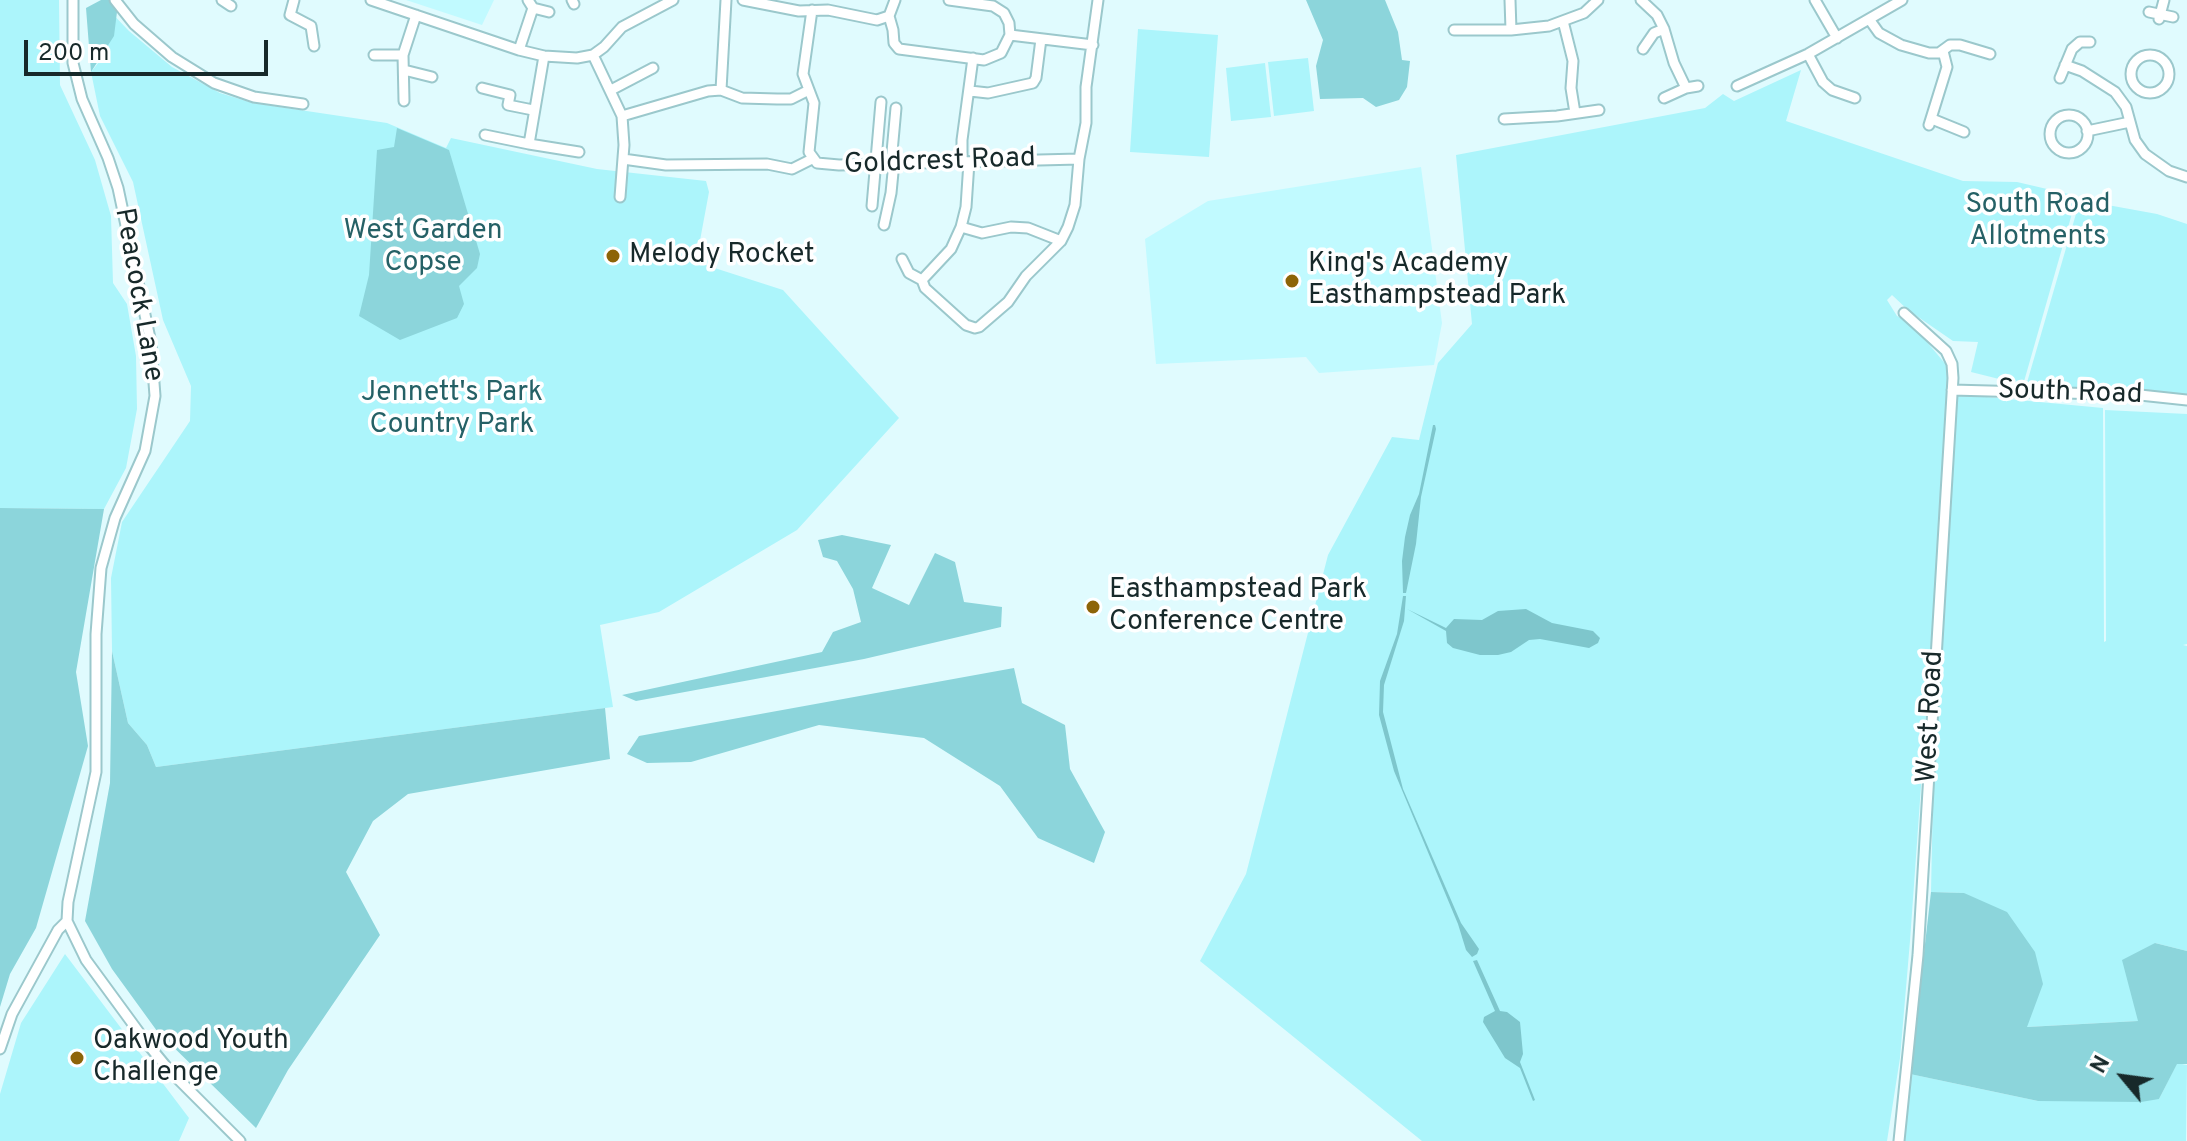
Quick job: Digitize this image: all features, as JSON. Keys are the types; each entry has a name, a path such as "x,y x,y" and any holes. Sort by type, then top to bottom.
{"street":[{"name":"Peacock Lane","path":"67,921 68,902 96,772 96,634 101,568 115,518 145,451 155,396 151,343 118,188 82,99 73,63 73,0"},
{"path":"115,0 134,24 172,57 214,83 254,97 303,104"},
{"path":"294,0 290,15 311,26 314,46"},
{"path":"371,0 519,50 544,56 577,58 593,55 647,8 673,0"},
{"path":"721,90 726,0"},
{"path":"743,0 828,10 877,20 889,16"},
{"path":"895,0 889,16 897,48 984,60 997,56 1006,47 1010,35 1004,13 980,2 949,0"},
{"path":"902,259 909,273 922,280 925,288 966,325 979,327 1008,302 1026,276 1061,241 1075,205 1098,0"},
{"path":"1510,0 1511,30"},
{"path":"1454,30 1549,26 1584,13 1598,0"},
{"path":"1641,0 1657,15 1686,88"},
{"path":"1815,0 1837,38"},
{"path":"1743,87 1902,0"},
{"path":"2160,16 2164,0"},
{"path":"519,50 530,4 549,12"},
{"name":"Goldcrest Road","path":"812,10 803,74 814,103 809,144 812,159 827,165 1079,159"},
{"path":"2149,12 2173,17"},
{"path":"404,101 403,55 416,15"},
{"path":"1869,19 1879,33 1892,42 1929,53 1943,51 1950,45 1960,45 1990,54"},
{"path":"1563,21 1573,61 1571,88 1575,113"},
{"path":"1643,49 1654,33 1664,29"},
{"path":"1010,35 1093,45"},
{"path":"970,91 988,93 1033,83 1041,39"},
{"path":"2060,78 2072,49 2080,42 2090,42"},
{"path":"1943,51 1947,67 1930,122 1964,132"},
{"path":"1808,54 1823,82 1832,90 1855,98"},
{"path":"374,55 403,55"},
{"path":"593,55 622,116 620,197"},
{"path":"2153,55 2166,63 2169,78 2162,89 2150,93 2136,86 2131,76 2132,70 2141,58 2153,55"},
{"path":"529,140 544,56"},
{"path":"922,280 951,249 966,207 962,140 973,58"},
{"path":"2065,65 2107,85 2121,98 2135,140 2145,154 2169,171 2187,177"},
{"path":"611,90 653,68"},
{"path":"404,70 432,77"},
{"path":"1664,98 1698,86"},
{"path":"2121,98 2136,86"},
{"path":"482,88 510,95 508,105 533,110"},
{"path":"622,116 695,93 721,90 742,98 791,99 809,90"},
{"path":"872,206 881,102"},
{"path":"884,225 891,193 896,108"},
{"path":"1504,119 1599,110"},
{"path":"2065,115 2081,120 2087,131 2085,143 2071,153 2057,149 2050,139 2054,121 2065,115"},
{"path":"2087,131 2130,122"},
{"path":"485,135 529,140 579,152"},
{"path":"623,159 666,165 767,164 792,169 812,159"},
{"path":"961,227 982,233 1011,227 1028,228 1061,241"},
{"name":"West Road","path":"1899,1141 1918,955 1952,390 1949,356 1904,313"},
{"name":"South Road","path":"1952,390 2140,395 2187,400"},
{"path":"0,1049 19,1001 58,930 67,921 86,960 146,1042 169,1070 240,1141"}],"shaded area":[{"path":"406,0 494,0 482,25"},
{"name":"King's Academy Easthampstead Park","path":"1421,167 1442,323 1434,365 1319,373 1306,357 1156,364 1145,239 1208,201"},
{"path":"1433,425 1436,429 1421,497 1416,544 1406,593 1403,593 1405,537 1419,494"},
{"path":"1403,596 1406,596 1404,621 1384,685 1383,712 1403,789 1461,923 1479,949 1472,957 1466,950 1394,771 1379,715 1380,681 1397,634"},
{"path":"1407,609 1446,628 1454,619 1482,620 1498,611 1526,609 1552,623 1593,631 1600,638 1589,648 1540,639 1529,640 1511,652 1480,655 1453,648 1447,643 1446,631"},
{"path":"1477,960 1500,1011 1507,1012 1520,1022 1523,1054 1520,1062 1533,1101 1520,1068 1505,1058 1483,1022 1484,1017 1495,1011 1473,961"}],"green space":[{"path":"0,0 59,0 60,85 95,160 111,216 113,283 127,304 136,356 137,409 126,468 104,509 0,508"},
{"path":"101,0 109,0 117,12 114,36 91,72 86,8"},
{"path":"1306,0 1385,0 1398,32 1402,60 1410,61 1407,87 1399,100 1376,107 1363,98 1320,99 1316,66 1323,40"},
{"name":"Jennett's Park Country Park","path":"106,7 172,67 220,93 253,103 387,123 446,148 451,138 597,169 706,181 709,192 696,262 783,290 899,418 797,530 659,612 600,625 613,707 156,767 147,745 128,723 112,651 111,578 122,522 190,421 191,386 163,320 133,182 100,116 91,72 99,62"},
{"path":"1138,29 1218,35 1209,157 1130,152"},
{"path":"1308,58 1314,111 1274,116 1268,62"},
{"path":"1265,63 1271,117 1231,121 1226,68"},
{"name":"South Road Allotments","path":"1801,70 1786,121 1963,181 2017,182 2077,196 2023,385 1971,372 1978,342 1953,341 1892,295 1887,300 1897,316 1911,323 1948,367 1910,941 1900,1058 1887,1141 1422,1141 1200,961 1246,874 1328,555 1392,437 1419,440 1438,363 1472,324 1456,155 1705,108 1723,94 1734,101"},
{"name":"West Garden Copse","path":"397,128 449,150 480,254 477,268 459,286 464,304 457,318 400,340 359,316 369,275 377,150 394,147"},
{"path":"2080,200 2157,214 2187,224 2187,398 2140,391 2026,386"},
{"path":"1955,394 2103,408 2104,642 2105,410 2187,414 2187,644 2183,645 2187,646 2187,951 2155,943 2138,1021 2026,1027 1964,893 1931,892 1935,698"},
{"path":"0,508 104,509 76,672 88,746 36,928 10,974 0,1007"},
{"path":"842,535 891,545 872,588 909,605 935,553 955,562 964,602 1002,607 1001,627 864,659 636,701 622,695 822,652 833,632 861,622 853,589 837,561 823,557 818,540"},
{"path":"112,651 128,723 147,745 156,767 605,708 610,759 408,794 373,821 346,872 380,935 288,1070 256,1128 157,1031 112,969 85,921 110,783"},
{"path":"1014,668 1022,703 1065,725 1070,769 1105,832 1094,863 1038,838 1000,786 924,738 819,725 691,762 647,763 627,754 639,736"},
{"path":"1931,892 1964,893 2007,912 2035,952 2043,984 2027,1027 2138,1021 2122,960 2155,943 2187,951 2187,1064 2177,1064 2159,1099 2141,1102 2038,1101 1910,1074"},
{"name":"Oakwood Youth Challenge","path":"65,954 189,1118 179,1141 0,1141 0,1094 21,1023"},
{"path":"2177,1063 2187,1065 2186,1141 1903,1141 1910,1074 2038,1101 2159,1099"}],"place":[{"name":"Melody Rocket","path":"613,256"},
{"name":"King's Academy Easthampstead Park","path":"1292,281"},
{"name":"Easthampstead Park Conference Centre","path":"1093,607"},
{"name":"Oakwood Youth Challenge","path":"77,1058"}]}
